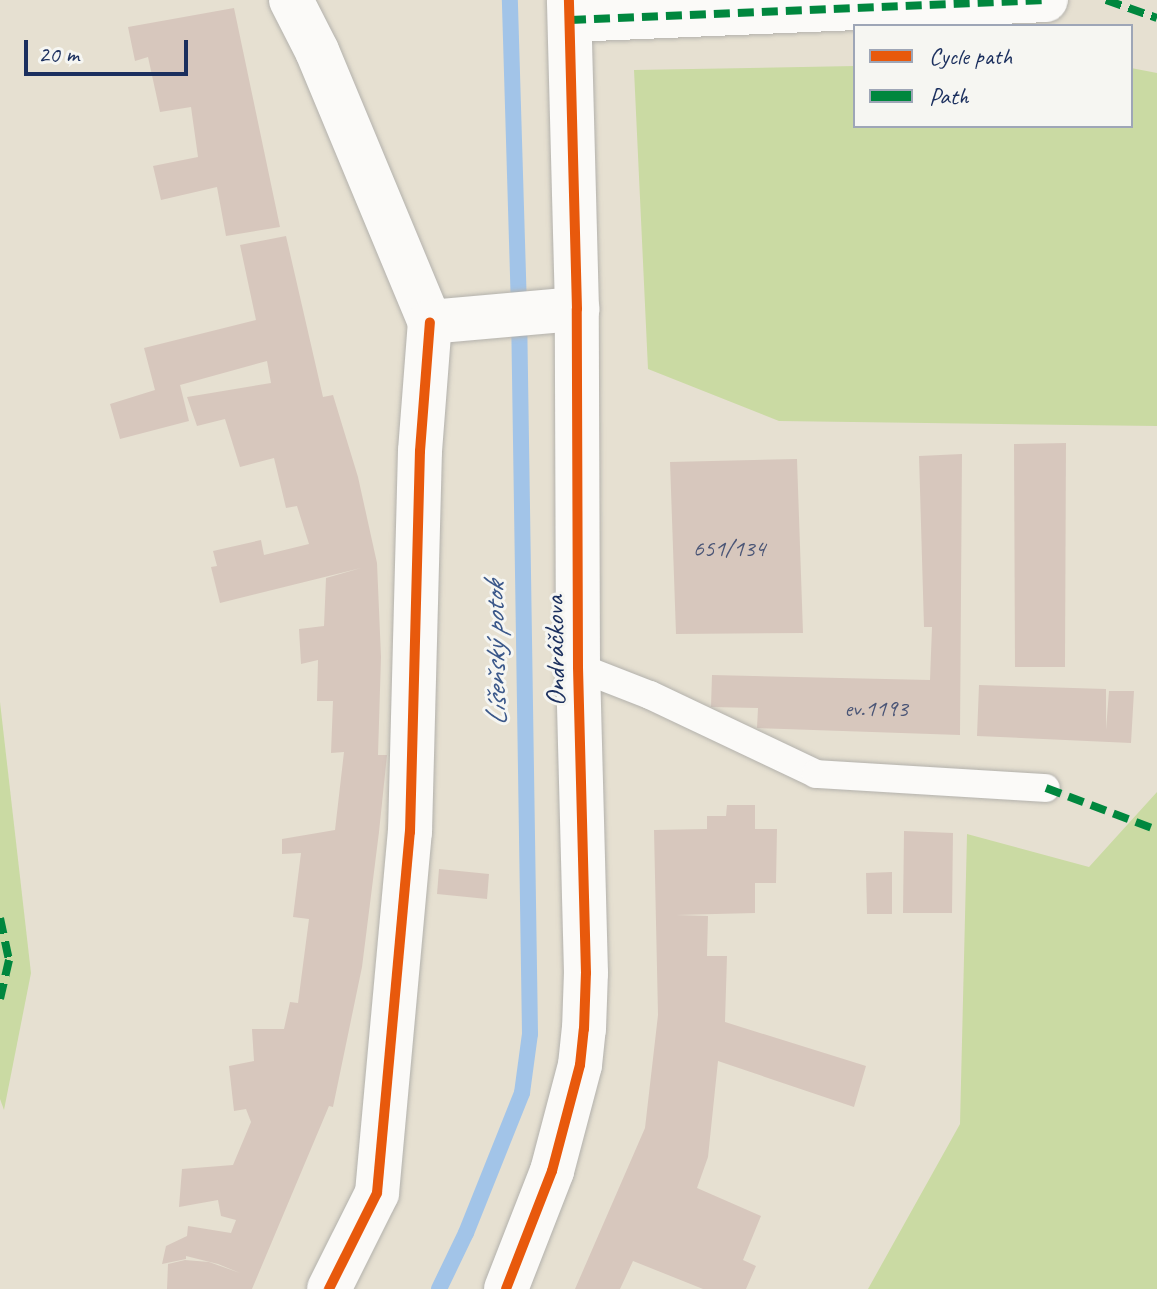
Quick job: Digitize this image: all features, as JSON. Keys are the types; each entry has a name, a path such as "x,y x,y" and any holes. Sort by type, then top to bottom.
{"street":[{"path":"291,0 317,51 430,322 420,451 410,832 377,1193 329,1289"},
{"path":"570,10 1046,0"},
{"name":"Ondráčkova","path":"506,1289 552,1171 580,1065 586,973 578,667 557,310 570,10"},
{"path":"430,322 557,310"}],"lane":[{"path":"578,667 650,695 816,774 1046,788"}],"green space":[{"path":"853,66 853,128 1133,128 1133,68 1157,73 1157,426 779,421 648,369 634,70"},
{"path":"0,702 31,973 4,1110 0,1099"},
{"path":"1157,792 1157,1289 868,1289 960,1124 967,834 1089,867"}],"building":[{"path":"234,8 280,227 226,236 217,187 161,200 153,166 198,157 191,107 160,112 148,57 135,61 128,27"},
{"path":"286,236 323,397 333,395 358,477 377,563 381,657 378,755 387,755 379,832 362,967 333,1107 329,1106 252,1289 167,1289 168,1264 185,1260 209,1262 240,1273 218,1264 186,1256 186,1259 162,1264 166,1246 187,1236 188,1226 231,1233 236,1220 221,1216 218,1200 179,1207 182,1169 233,1165 251,1122 246,1109 234,1111 229,1066 254,1061 252,1029 284,1029 290,1002 298,1003 309,919 293,917 301,853 282,854 282,839 335,830 344,752 331,753 333,701 317,701 318,660 301,664 299,629 324,626 326,578 361,568 220,603 211,567 217,566 213,551 261,540 264,555 309,544 297,506 286,508 274,458 240,467 225,419 197,426 187,397 271,383 267,361 180,385 189,421 120,439 110,404 155,390 144,348 256,320 240,245"},
{"path":"1066,443 1065,667 1015,667 1014,444"},
{"path":"962,454 960,735 757,728 758,708 711,707 712,675 930,680 932,627 924,627 919,456"},
{"path":"797,459 803,633 676,634 670,462"},
{"path":"979,685 1106,689 1106,730 1109,691 1134,691 1131,743 977,736"},
{"path":"727,805 755,805 755,829 777,829 776,883 755,883 755,913 676,915 708,916 707,956 727,956 725,1022 866,1066 854,1107 718,1061 708,1157 697,1188 761,1216 743,1260 756,1266 746,1289 703,1289 633,1261 620,1289 575,1289 645,1128 658,1015 654,830 707,829 707,816 726,816"},
{"path":"904,831 953,833 952,913 903,913"},
{"path":"439,869 489,874 487,899 437,894"},
{"path":"892,872 892,914 867,914 866,873"}],"waterway":[{"name":"Líšeňský potok","path":"439,1289 466,1233 522,1093 530,1034 519,309 510,0"}],"marked path":[{"path":"570,20 1046,0"},
{"path":"1106,0 1157,18"},
{"path":"1046,788 1157,830"},
{"path":"0,918 9,960 0,999"}],"cycle path":[{"path":"506,1289 552,1171 580,1065 584,1029 586,973 578,667 577,309 569,0"},
{"path":"329,1289 377,1193 410,832 420,451 430,322"}]}
